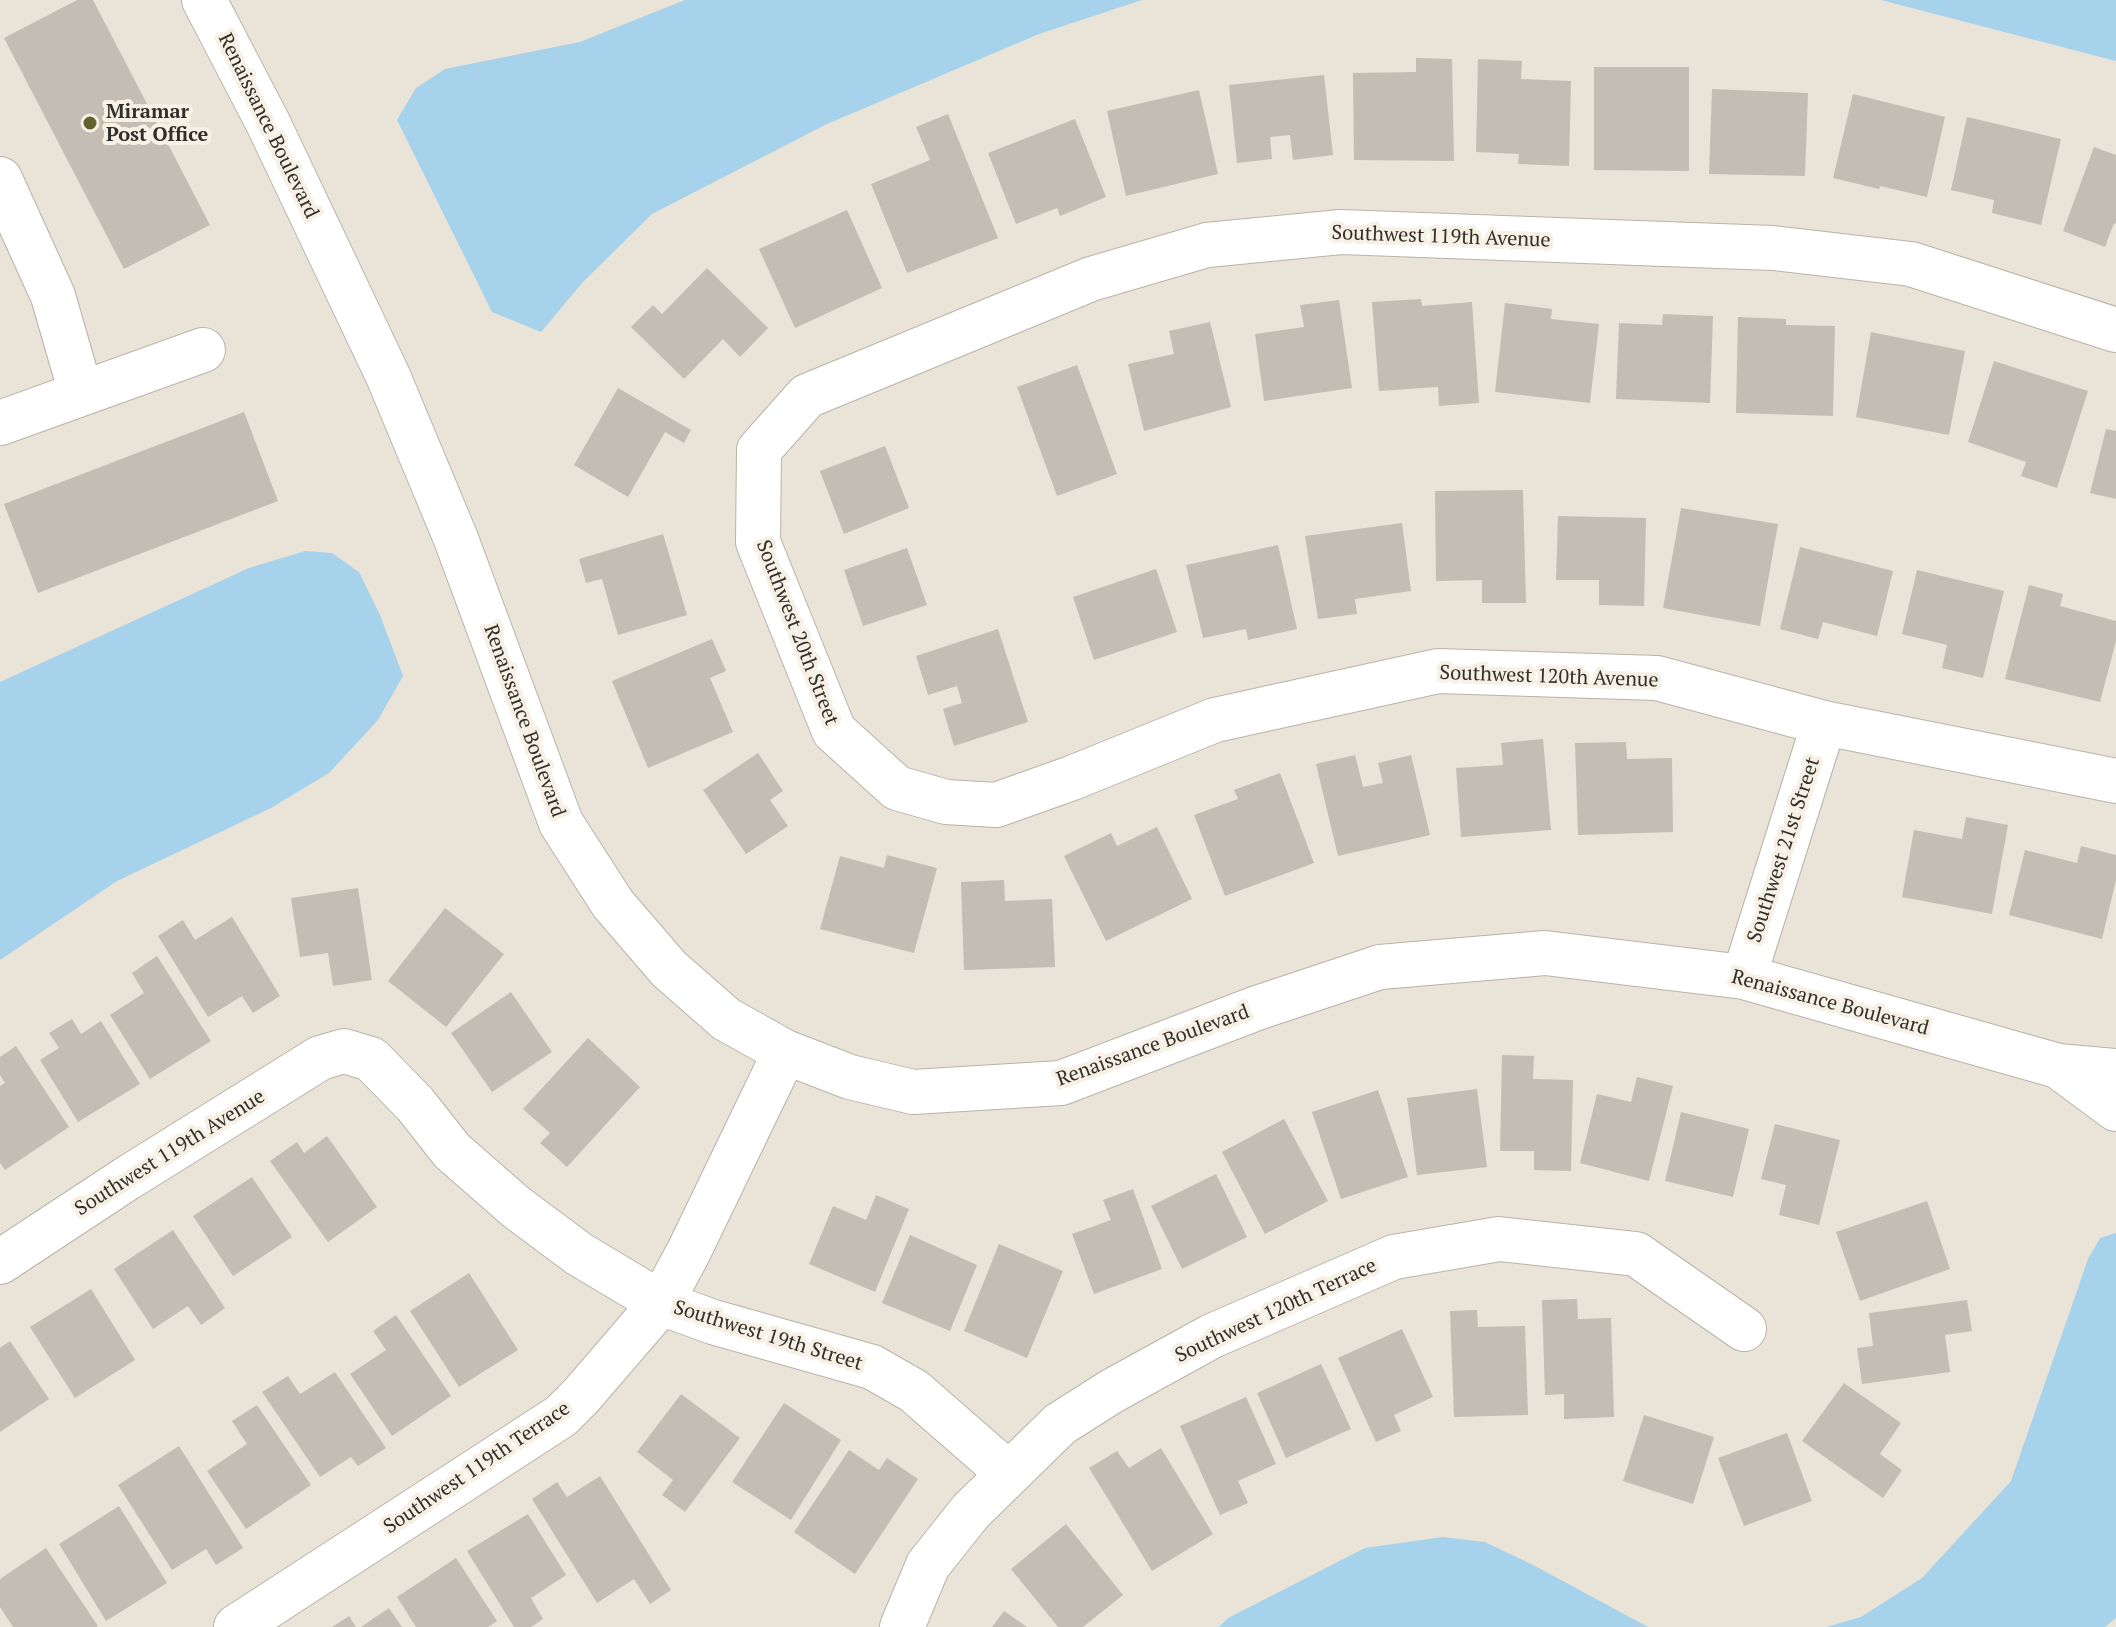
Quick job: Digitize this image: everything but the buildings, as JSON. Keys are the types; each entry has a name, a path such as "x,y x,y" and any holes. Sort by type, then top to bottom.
{"street":[{"name":"Renaissance Boulevard","path":"204,0 268,123 388,376 456,539 561,823 613,904 669,969 726,1019 785,1052 850,1077 913,1092 1061,1083 1257,1008 1380,967 1545,953 1744,977 2058,1066 2116,1071"},
{"path":"0,179 53,296 81,393"},
{"name":"Southwest 119th Avenue","path":"759,450 807,396 1091,279 1207,245 1341,232 1773,248 1911,264 2116,330"},
{"path":"0,423 203,350"},
{"name":"Southwest 20th Street","path":"759,450 758,542 834,731 897,788"},
{"name":"Southwest 120th Avenue","path":"897,788 946,802 996,805 1215,720 1438,671 1657,678 1824,723 2116,781"},
{"name":"Southwest 21st Street","path":"1744,977 1824,723"},
{"name":"Southwest 119th Avenue","path":"0,1262 320,1058 344,1051"},
{"name":"Southwest 19th Street","path":"344,1051 371,1059 415,1104 452,1151 516,1207 579,1254 661,1303 713,1322 872,1367 914,1391 1008,1473"},
{"name":"Southwest 119th Terrace","path":"236,1627 561,1416 581,1396 661,1303 785,1052"},
{"name":"Renaissance Boulevard","path":"2058,1066 2116,1109"},
{"name":"Southwest 120th Terrace","path":"902,1627 928,1565 971,1511 1060,1424 1112,1391 1212,1336 1394,1257 1499,1239 1636,1254 1744,1329"}],"water":[{"path":"685,0 1142,0 1039,34 827,124 652,214 583,282 541,332 492,312 397,120 416,88 445,69 580,42"},
{"path":"1881,0 2116,0 2116,61"},
{"path":"305,551 332,553 359,572 380,615 403,676 378,720 329,773 271,808 117,881 0,960 0,682 249,568"},
{"path":"2116,1233 2116,1618 2105,1627 1826,1627 1861,1617 1922,1578 2011,1481 2088,1259 2100,1238"},
{"path":"1443,1537 1485,1542 1648,1627 1219,1627 1228,1618 1365,1548"}],"place":[{"name":"Miramar Post Office","path":"90,123"}]}
